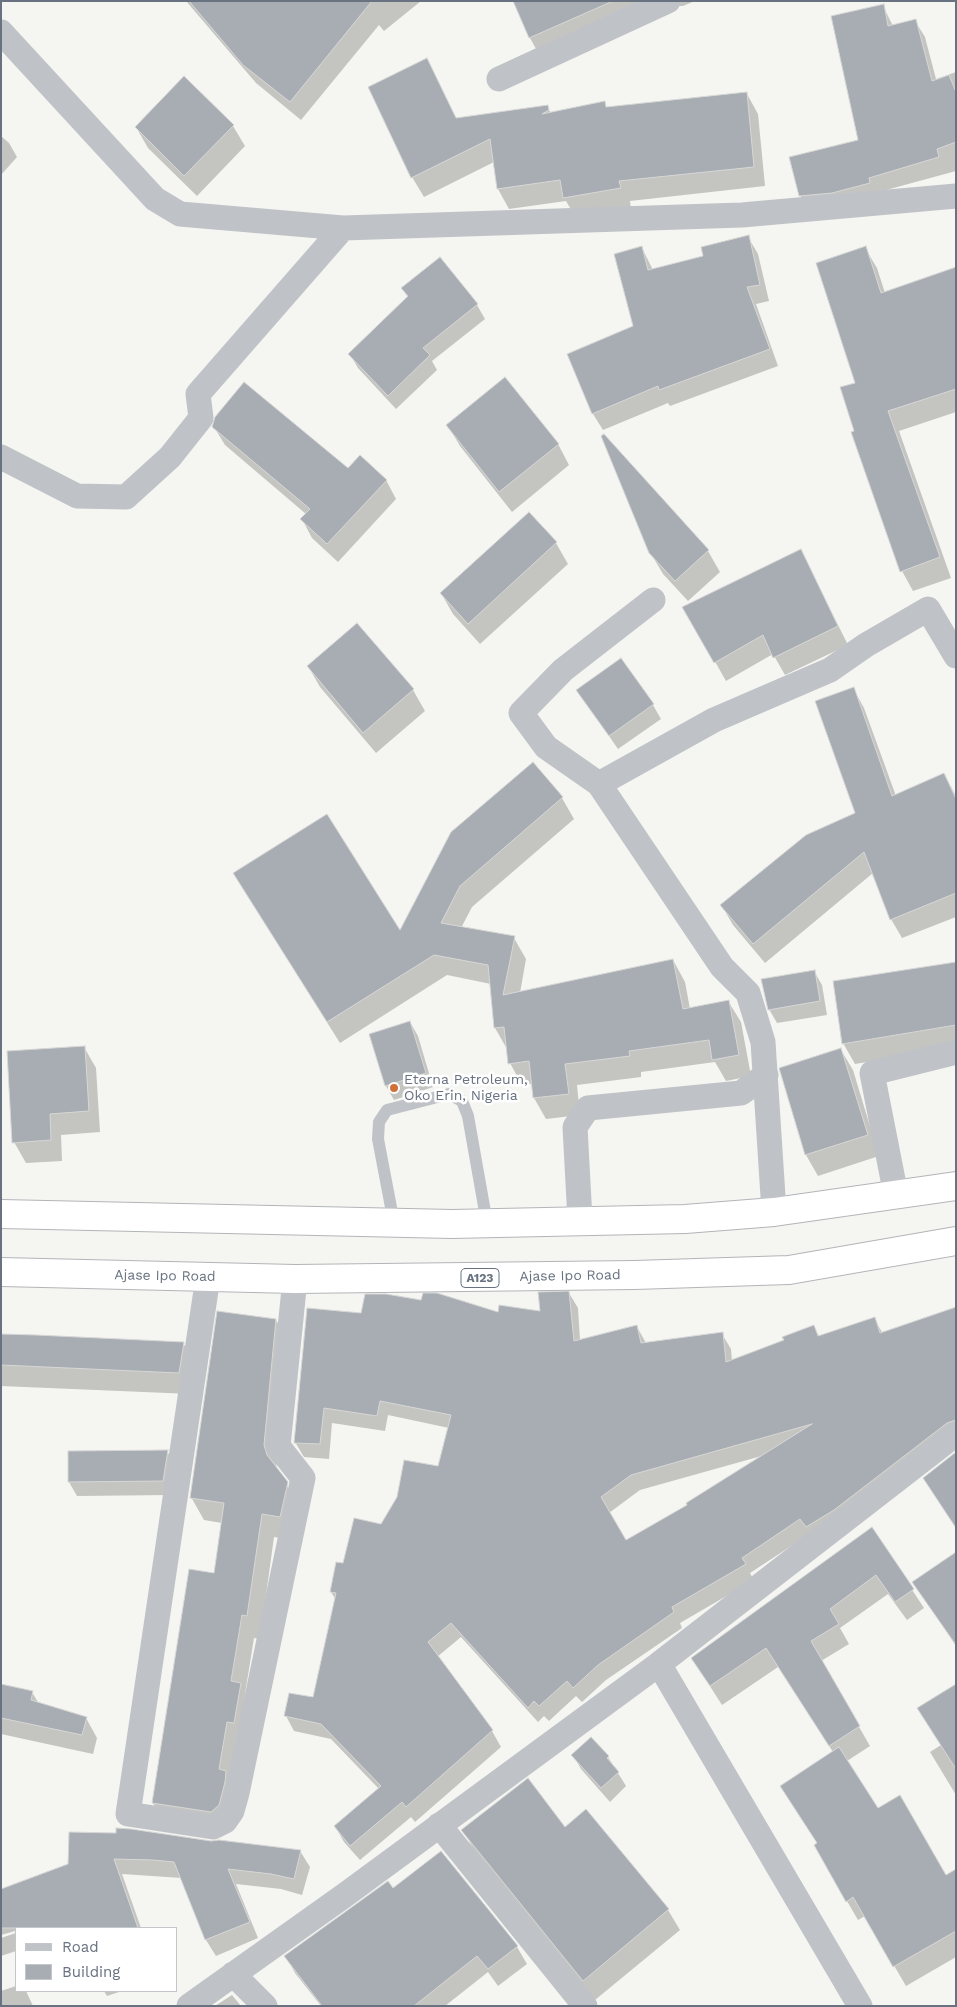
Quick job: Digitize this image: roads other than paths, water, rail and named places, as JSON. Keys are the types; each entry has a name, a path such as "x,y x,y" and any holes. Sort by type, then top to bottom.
{"highway":[{"path":"1,1214 394,1223 685,1219 774,1212 956,1186"},
{"name":"Ajase Ipo Road","path":"1,1272 295,1279 616,1275 789,1270 956,1241"}],"street":[{"path":"499,79 668,1"},
{"path":"1,32 155,199 180,214 343,228 742,214 956,196"},
{"path":"1,457 78,496 126,497 170,457 201,418 198,394 343,228"},
{"path":"653,600 563,670 521,713 546,748 598,784 722,967 748,993 763,1042 774,1212"},
{"path":"598,784 714,720 830,670 866,645 928,609 956,656"},
{"path":"896,1195 872,1073 956,1052"},
{"path":"580,1220 575,1126 588,1108 741,1092 766,1075"},
{"path":"208,1277 128,1814 213,1827 225,1821 232,1811 237,1793 303,1478 278,1446 295,1279"},
{"path":"188,2006 345,1895 659,1664 956,1434"},
{"path":"659,1664 860,2006"},
{"path":"439,1825 585,2006"},
{"path":"233,1974 265,2006"}],"lane":[{"path":"394,1223 378,1138 379,1122 387,1110 449,1094 462,1102 468,1116 487,1223"}],"place":[{"name":"Eterna Petroleum, Oko Erin, Nigeria","path":"394,1088"}]}
